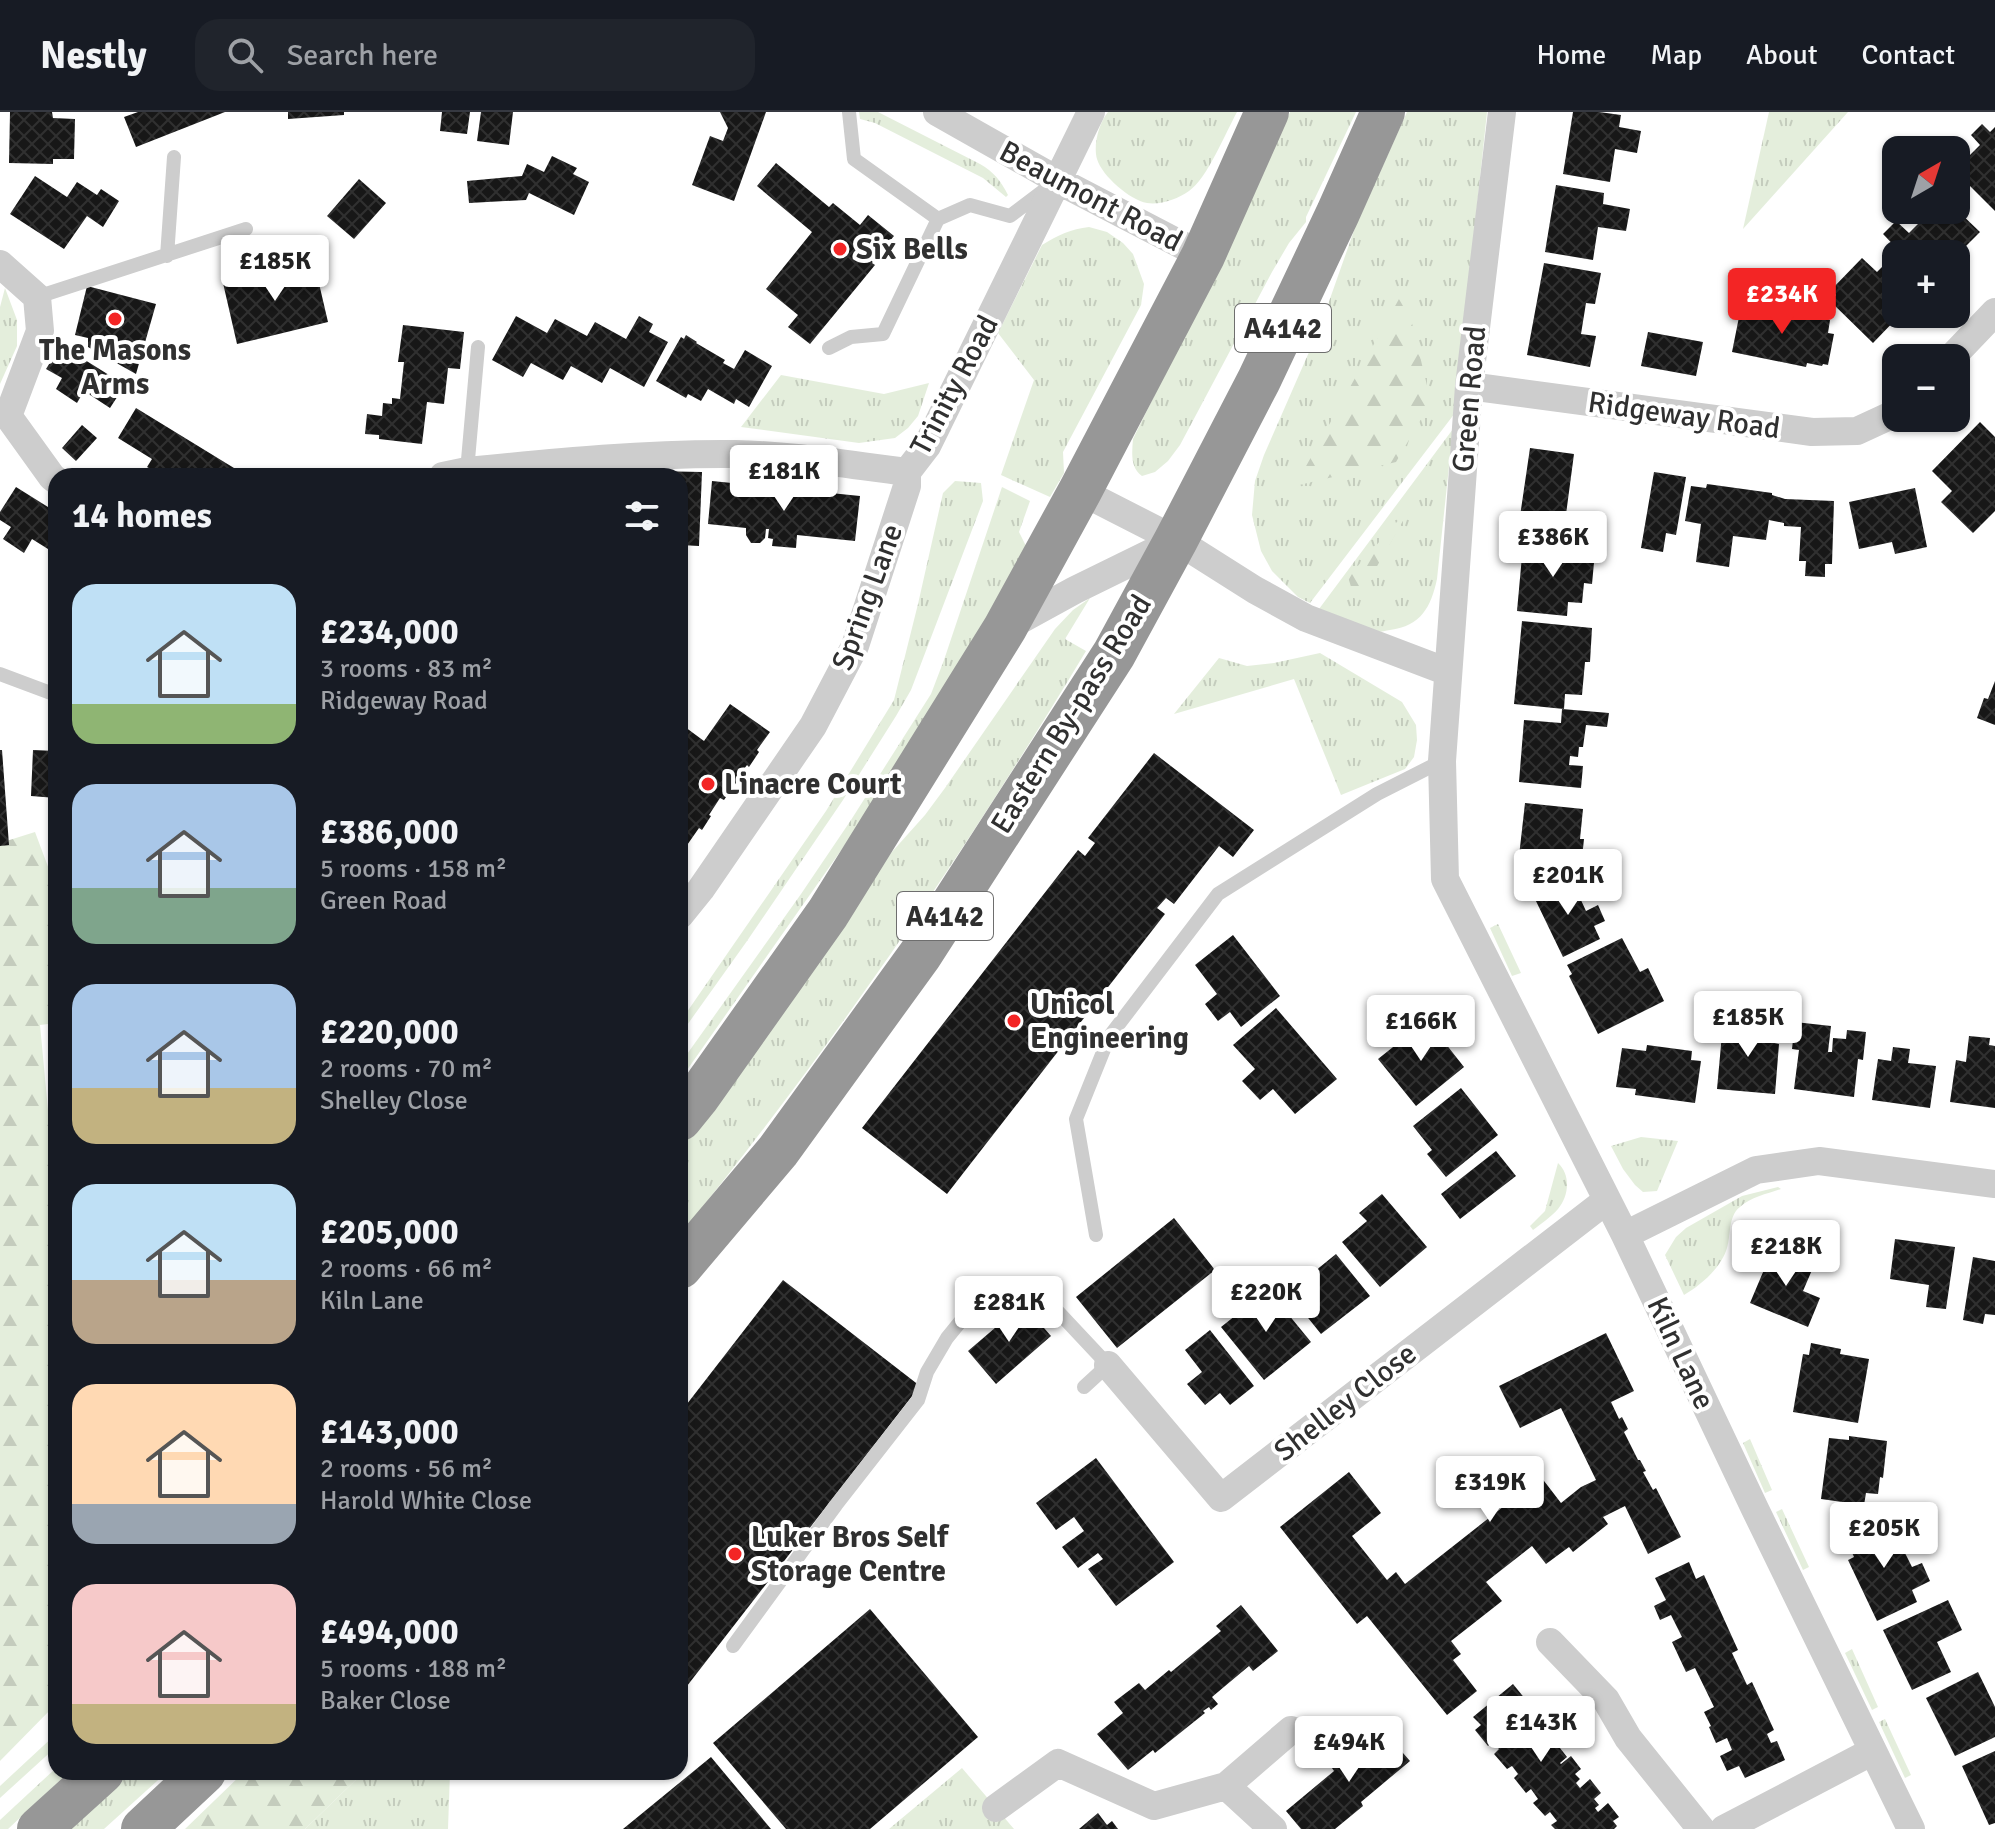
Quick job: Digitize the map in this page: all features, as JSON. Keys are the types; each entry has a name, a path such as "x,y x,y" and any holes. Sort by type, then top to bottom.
{"highway":[{"path":"688,1108 828,913 1005,628 1203,256 1267,112"},
{"name":"Eastern By-pass Road","path":"688,1258 778,1151 920,955 1114,654 1259,380 1383,112"},
{"path":"39,1829 93,1780"},
{"path":"143,1829 195,1780"}],"street":[{"name":"Beaumont Road","path":"937,112 1057,180 1203,256"},
{"path":"1057,180 1091,112"},
{"name":"Green Road","path":"1445,879 1442,761 1469,386 1502,112"},
{"name":"Trinity Road","path":"504,468 630,455 739,454 907,472 927,446 1057,180"},
{"path":"0,264 37,297 40,331 4,418 48,472"},
{"path":"1964,344 1995,312"},
{"name":"Ridgeway Road","path":"1469,386 1812,432 1857,431 1882,419"},
{"name":"Spring Lane","path":"688,905 813,726 855,646 907,486 907,472"},
{"path":"1080,491 1176,540 1306,618 1448,672"},
{"path":"1005,628 1176,540"},
{"name":"Kiln Lane","path":"1445,879 1625,1235 1911,1829"},
{"path":"1625,1235 1756,1170 1819,1161 1995,1184"},
{"name":"Shelley Close","path":"1108,1365 1221,1498 1607,1200"},
{"path":"1550,1642 1606,1700 1628,1738 1701,1829"},
{"path":"996,1808 1058,1763 1154,1806 1226,1786 1291,1730"},
{"path":"1724,1829 1873,1751"},
{"path":"1226,1786 1273,1829"}],"lane":[{"path":"849,112 854,159 938,219"},
{"path":"167,256 174,157"},
{"path":"829,348 851,337 883,334 938,219 970,205 1010,216 1057,180"},
{"path":"37,297 246,229"},
{"path":"456,468 478,347"},
{"path":"0,674 48,692"},
{"path":"1096,1235 1076,1119 1109,1037 1218,894 1377,794 1442,761"},
{"path":"733,1646 836,1505 918,1400 927,1372 982,1295 1033,1285 1108,1365 1084,1387"}],"green space":[{"path":"859,112 878,112 980,164 997,177 1008,195 1006,197 983,178 875,123 860,119"},
{"path":"1108,112 1237,112 1196,185 1175,199 1147,203 1125,192 1111,180 1097,159 1096,141"},
{"path":"1290,112 1356,112 1306,222 1272,272 1180,445 1155,472 1142,476 1134,464 1133,439"},
{"path":"1407,112 1487,112 1455,413 1310,603 1298,597 1272,571 1261,551 1252,515 1255,481 1320,327 1356,225"},
{"path":"1769,112 1848,112 1743,229"},
{"path":"1089,227 1107,232 1133,254 1144,284 1141,305 1063,452 1064,473 1050,497 1001,475 1034,380 998,333 1042,245 1065,233"},
{"path":"5,288 17,320 17,346 0,384 0,307"},
{"path":"1404,290 1431,402 1396,462 1295,486"},
{"path":"781,375 884,394 929,383 918,416 895,438 859,443 741,427"},
{"path":"1453,429 1437,579 1423,614 1401,628 1376,632 1319,609"},
{"path":"955,481 981,483 983,501 911,690 843,800 688,1024 688,1010 826,811 894,700 943,493"},
{"path":"1002,487 1030,501 1019,532 1026,546 1003,597 861,822 688,1069 688,1053 851,820 931,694"},
{"path":"1412,505 1356,603 1348,577"},
{"path":"1090,598 1065,639 1086,651 1040,727 894,950 790,1094 688,1225 688,1137 891,853 925,815 1055,629"},
{"path":"1320,653 1402,702 1416,725 1417,740 1414,757 1405,769 1341,795 1294,679 1174,714 1219,658 1247,666"},
{"path":"35,832 48,867 48,1024 40,1025 48,1110 48,1712 0,1761 0,843"},
{"path":"1498,924 1521,973 1512,976 1490,928"},
{"path":"1641,1137 1678,1141 1657,1191 1643,1192 1635,1185 1611,1146"},
{"path":"1558,1163 1567,1179 1562,1204 1533,1230 1530,1226 1545,1211"},
{"path":"1778,1187 1781,1189 1759,1196 1736,1211 1727,1248 1720,1262 1703,1281 1684,1295 1665,1255 1676,1237 1742,1196"},
{"path":"1750,1439 1772,1490 1765,1493 1743,1443"},
{"path":"1782,1509 1809,1567 1803,1570 1776,1512"},
{"path":"1852,1649 1878,1707 1872,1710 1845,1653"},
{"path":"1885,1719 1911,1775 1905,1778 1879,1722"},
{"path":"48,1741 48,1754 0,1798 0,1786"},
{"path":"962,1768 1014,1829 889,1829"},
{"path":"48,1775 48,1780 60,1780 8,1829 0,1829 0,1820"},
{"path":"117,1780 158,1780 104,1829 65,1829"},
{"path":"236,1780 356,1780 305,1829 185,1829"},
{"path":"356,1780 450,1780 448,1829 305,1829"}],"building":[{"path":"10,112 52,112 53,118 75,119 74,159 53,159 53,164 9,163"},
{"path":"138,112 225,112 136,147 124,117"},
{"path":"288,112 344,112 344,115 288,119"},
{"path":"442,112 470,112 467,134 440,131"},
{"path":"481,112 513,112 509,145 477,141"},
{"path":"720,112 766,112 734,201 692,185 710,136 723,141 728,128"},
{"path":"1573,112 1621,115 1619,127 1641,131 1637,153 1615,149 1610,182 1563,174"},
{"path":"1982,124 1990,132 1995,127 1995,211 1970,186 1970,155 1980,145 1971,135"},
{"path":"552,156 577,168 573,174 589,182 574,215 529,193 526,200 469,203 467,181 522,176 527,164 544,172"},
{"name":"Six Bells","path":"776,163 829,207 833,203 860,225 868,215 894,236 872,263 875,265 810,344 788,327 798,315 766,289 812,232 757,186"},
{"path":"35,176 67,197 77,182 97,195 101,189 119,201 103,227 87,216 64,249 10,214"},
{"path":"359,179 386,203 354,239 327,216"},
{"path":"1556,185 1604,193 1603,204 1630,209 1626,231 1598,227 1593,260 1545,252"},
{"path":"1970,222 1980,232 1970,242 1889,240 1883,234 1893,224 1899,224 1909,233 1918,224"},
{"path":"1862,258 1877,272 1882,267 1882,328 1887,328 1873,343 1830,301 1836,295 1831,290"},
{"path":"314,262 328,322 237,344 223,283"},
{"path":"1544,263 1601,273 1595,304 1586,303 1581,334 1596,336 1590,367 1527,355"},
{"name":"The Masons Arms","path":"87,286 156,304 136,374 88,347 88,338 75,335"},
{"path":"1744,292 1753,294 1751,305 1830,320 1828,333 1834,334 1828,365 1807,363 1806,367 1732,352"},
{"path":"516,316 547,333 555,319 587,336 595,322 626,339 639,316 653,324 649,332 668,342 644,387 610,368 602,383 571,366 563,380 531,363 523,377 492,360"},
{"path":"403,325 464,332 460,369 448,368 444,404 427,402 422,444 379,439 379,435 365,434 367,414 382,416 383,403 392,404 392,398 400,399 404,362 398,362"},
{"path":"1648,332 1703,342 1696,376 1641,366"},
{"path":"686,335 734,369 745,350 772,366 749,407 736,399 734,404 708,389 701,401 688,394 686,398 656,381 681,337 684,339"},
{"path":"61,345 125,385 110,408 84,391 77,403 56,389 62,378 46,369"},
{"path":"136,408 234,468 149,468 152,459 118,438"},
{"path":"1980,422 1995,437 1995,511 1973,533 1941,502 1952,491 1932,471"},
{"path":"82,425 97,438 76,461 62,448"},
{"path":"1530,448 1574,454 1563,537 1518,530"},
{"path":"688,472 702,472 699,546 688,545"},
{"path":"1654,472 1686,477 1676,535 1666,533 1663,552 1641,548"},
{"path":"712,481 860,496 855,541 797,535 796,548 772,546 773,539 768,538 769,529 766,529 765,538 760,543 751,543 746,528 708,524"},
{"path":"1707,484 1772,493 1785,499 1834,501 1832,564 1825,564 1825,577 1805,576 1806,561 1799,561 1801,527 1784,526 1784,523 1769,520 1766,540 1733,536 1729,567 1696,562 1701,524 1685,521 1691,486 1706,488"},
{"path":"16,487 48,507 48,549 32,539 24,553 3,539 11,527 0,520 0,512"},
{"path":"1915,488 1927,547 1895,554 1892,542 1859,549 1849,502"},
{"path":"1523,545 1595,552 1592,584 1584,583 1582,603 1568,602 1567,616 1517,611"},
{"path":"1522,621 1592,628 1590,662 1585,662 1582,695 1565,694 1564,709 1514,704"},
{"path":"1995,681 1995,725 1977,718 1984,698 1988,699"},
{"name":"Linacre Court","path":"730,704 770,732 749,767 747,765 724,800 720,798 702,830 699,828 688,844 688,729 704,741"},
{"path":"1562,709 1609,713 1607,727 1586,725 1583,747 1579,747 1578,757 1570,756 1569,765 1583,766 1581,788 1519,782 1524,720 1561,723"},
{"path":"0,750 9,845 0,846"},
{"path":"33,750 48,751 48,797 31,796"},
{"name":"Unicol Engineering","path":"1154,753 1254,830 1233,857 1219,846 1174,904 1166,898 1157,908 1165,914 947,1194 862,1128 1078,850 1085,856 1095,843 1088,838"},
{"path":"1525,803 1583,809 1582,858 1576,857 1575,865 1559,863 1558,869 1518,865"},
{"path":"1556,877 1562,891 1574,885 1586,911 1598,905 1605,921 1594,926 1600,939 1563,957 1535,899 1541,896 1536,887"},
{"path":"1233,935 1280,996 1241,1027 1230,1012 1218,1021 1205,1004 1217,994 1195,965"},
{"path":"1622,938 1640,972 1648,968 1664,1001 1598,1034 1569,976 1572,974 1567,965"},
{"path":"1276,1008 1337,1079 1295,1114 1273,1089 1260,1100 1242,1081 1255,1069 1233,1045"},
{"path":"1427,1020 1464,1067 1416,1106 1378,1059"},
{"path":"1795,1022 1831,1026 1828,1052 1832,1052 1833,1038 1846,1039 1847,1030 1866,1032 1863,1060 1858,1059 1854,1097 1794,1089 1799,1050 1792,1049"},
{"path":"1723,1023 1775,1027 1774,1043 1779,1044 1775,1094 1717,1089"},
{"path":"1969,1036 1990,1038 1989,1045 1995,1046 1995,1108 1950,1102 1956,1060 1966,1062"},
{"path":"1647,1045 1692,1051 1691,1060 1701,1061 1695,1103 1635,1095 1636,1089 1616,1087 1622,1048 1646,1051"},
{"path":"1893,1047 1910,1049 1908,1063 1936,1066 1930,1108 1872,1100 1878,1059 1891,1061"},
{"path":"1461,1088 1498,1135 1446,1177 1427,1154 1432,1150 1413,1126"},
{"path":"1496,1151 1516,1176 1460,1219 1441,1194"},
{"path":"1382,1194 1427,1247 1380,1287 1342,1242 1367,1221 1359,1213"},
{"path":"1174,1218 1215,1270 1117,1348 1076,1297"},
{"path":"1895,1239 1955,1247 1946,1309 1926,1307 1929,1285 1890,1279"},
{"path":"1774,1246 1815,1263 1803,1291 1820,1298 1808,1327 1750,1303"},
{"path":"1336,1254 1370,1296 1321,1334 1288,1293"},
{"path":"1973,1257 1995,1261 1995,1315 1985,1314 1983,1324 1963,1320"},
{"name":"Luker Bros Self Storage Centre","path":"783,1280 920,1386 688,1685 688,1403"},
{"path":"1265,1286 1311,1342 1264,1380 1221,1327 1245,1308 1242,1305"},
{"path":"1023,1304 1051,1336 996,1384 968,1351"},
{"path":"1210,1330 1254,1386 1230,1405 1220,1393 1205,1405 1187,1384 1202,1372 1185,1350"},
{"path":"1606,1333 1634,1391 1611,1402 1628,1429 1624,1432 1646,1471 1643,1472 1653,1490 1656,1488 1681,1537 1648,1554 1625,1506 1603,1517 1608,1524 1573,1552 1569,1547 1546,1564 1532,1546 1486,1582 1502,1601 1451,1641 1461,1654 1453,1660 1477,1691 1447,1715 1367,1616 1357,1624 1280,1527 1349,1472 1381,1513 1352,1536 1387,1580 1396,1572 1405,1584 1541,1477 1561,1503 1596,1480 1561,1408 1520,1428 1499,1386"},
{"path":"1811,1343 1841,1349 1840,1354 1869,1359 1858,1423 1793,1412 1803,1354 1809,1355"},
{"path":"1849,1436 1887,1441 1878,1494 1866,1493 1864,1505 1821,1499 1829,1438 1849,1440"},
{"path":"1096,1458 1174,1562 1116,1606 1088,1569 1103,1559 1098,1553 1078,1568 1062,1547 1084,1531 1074,1517 1056,1530 1036,1503"},
{"path":"1878,1522 1881,1530 1891,1525 1912,1567 1922,1563 1930,1581 1912,1590 1917,1602 1877,1621 1848,1560 1854,1557 1845,1538"},
{"path":"1689,1562 1696,1579 1704,1575 1738,1650 1732,1653 1747,1685 1752,1682 1774,1730 1767,1734 1771,1743 1777,1741 1785,1760 1745,1778 1739,1766 1727,1771 1720,1756 1732,1750 1727,1738 1716,1743 1704,1712 1714,1707 1695,1668 1686,1672 1672,1642 1682,1637 1671,1615 1660,1620 1654,1606 1666,1600 1655,1578"},
{"path":"1948,1600 1962,1630 1937,1642 1951,1672 1912,1690 1883,1630"},
{"path":"1241,1605 1278,1651 1253,1671 1249,1666 1212,1697 1218,1704 1211,1710 1209,1707 1203,1711 1205,1713 1155,1753 1153,1750 1128,1770 1097,1734 1123,1713 1114,1702 1139,1683 1145,1690 1169,1670 1171,1672 1221,1631 1216,1626"},
{"path":"870,1609 978,1737 870,1829 786,1829 713,1743"},
{"path":"1978,1672 1995,1707 1995,1737 1955,1756 1926,1698"},
{"path":"1513,1684 1544,1722 1538,1727 1542,1740 1553,1732 1564,1745 1560,1748 1567,1757 1560,1763 1571,1756 1581,1769 1575,1774 1580,1779 1576,1783 1580,1788 1590,1779 1601,1793 1594,1799 1599,1805 1595,1808 1598,1812 1608,1803 1619,1817 1613,1821 1617,1826 1614,1829 1555,1829 1551,1825 1557,1821 1550,1812 1545,1816 1533,1803 1538,1799 1531,1789 1526,1793 1514,1778 1518,1774 1512,1766 1507,1769 1494,1754 1499,1749 1493,1742 1488,1746 1475,1730 1481,1725 1473,1717"},
{"path":"1380,1727 1410,1761 1361,1802 1363,1806 1335,1829 1301,1829 1286,1811"},
{"path":"1995,1751 1995,1823 1989,1825 1962,1766"},
{"path":"711,1757 771,1829 623,1829 683,1780 688,1780 688,1776"},
{"path":"1098,1813 1107,1825 1112,1821 1118,1829 1079,1829"}],"place":[{"name":"Six Bells","path":"840,249"},
{"name":"The Masons Arms","path":"115,319"},
{"name":"Linacre Court","path":"708,784"},
{"name":"Unicol Engineering","path":"1014,1021"},
{"name":"Luker Bros Self Storage Centre","path":"735,1554"}]}
